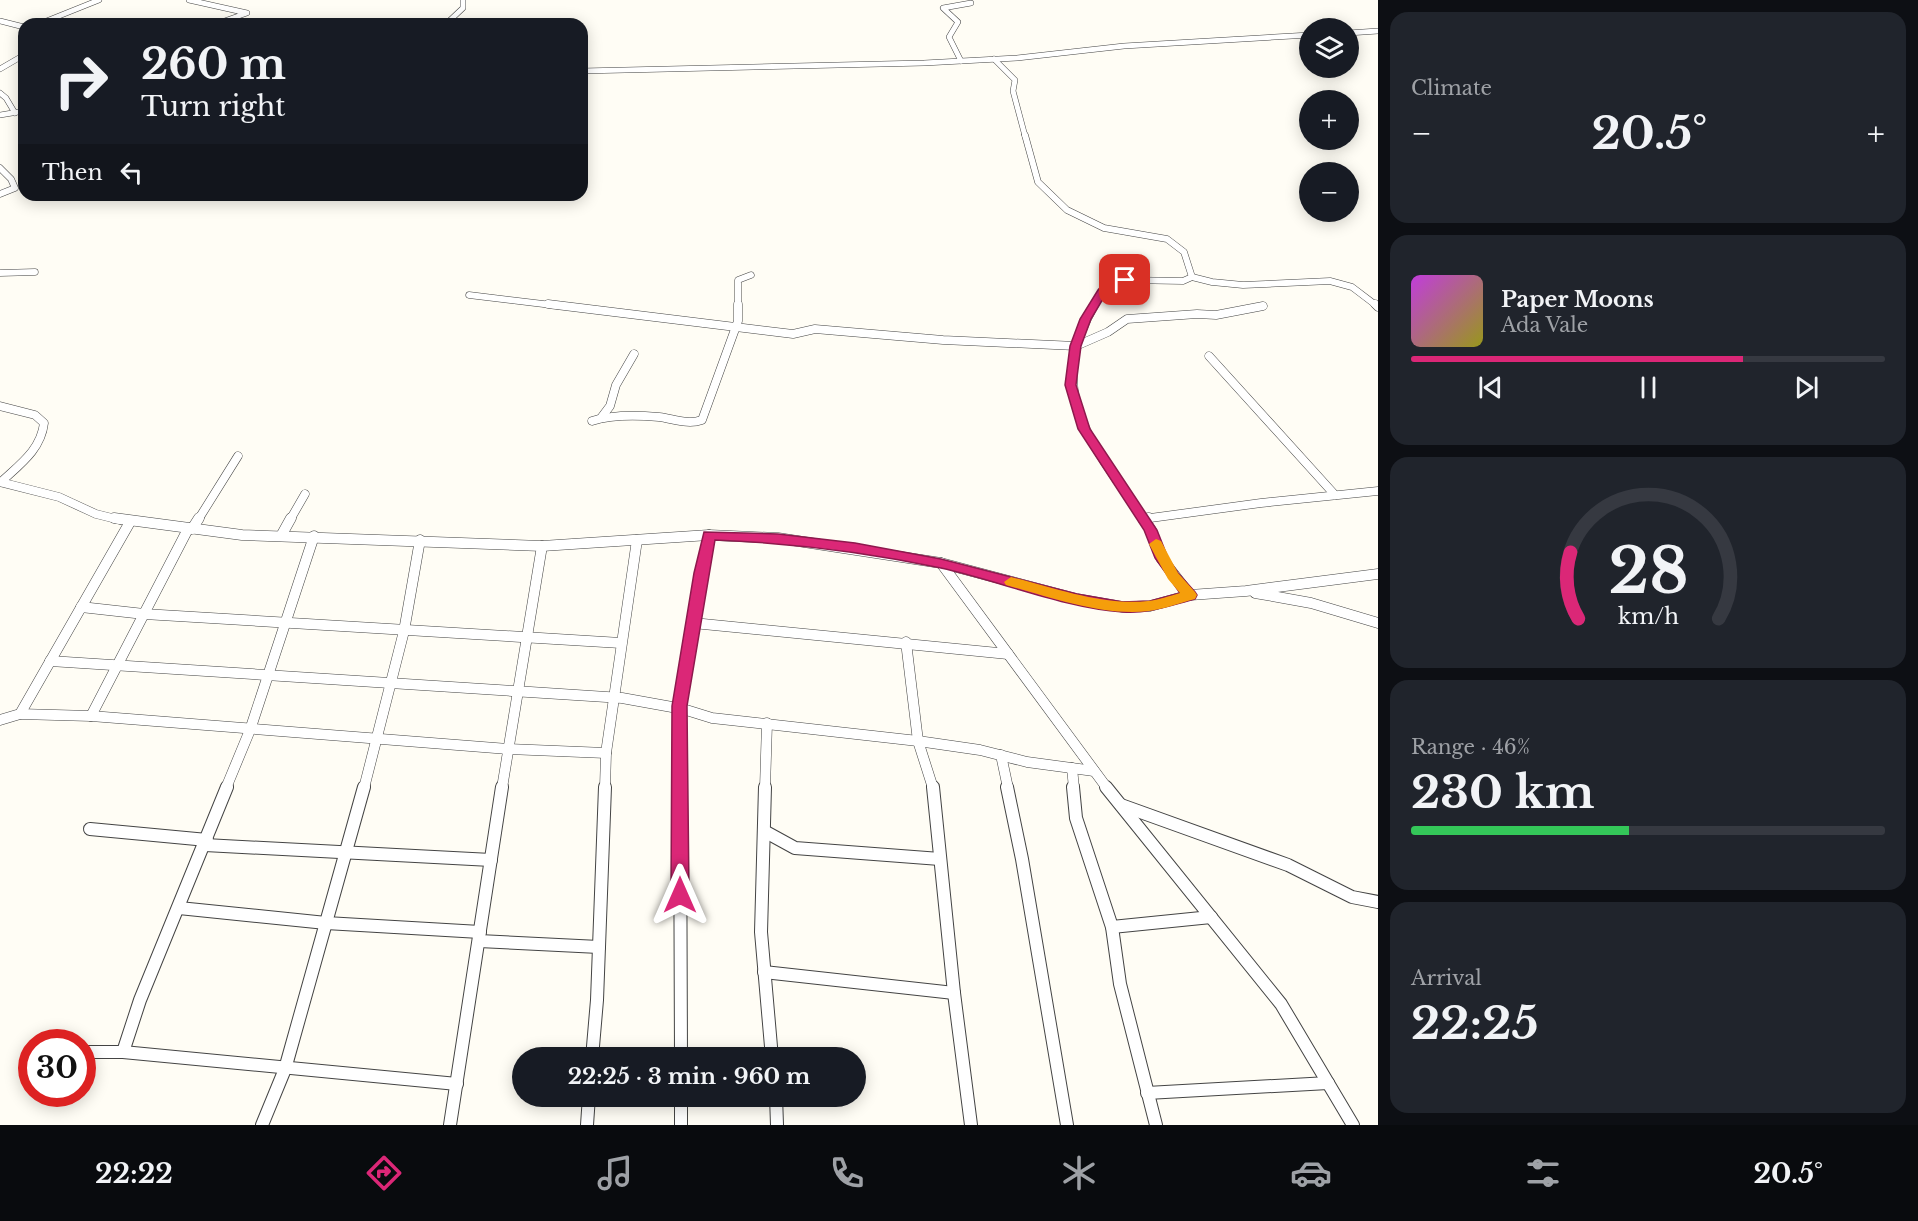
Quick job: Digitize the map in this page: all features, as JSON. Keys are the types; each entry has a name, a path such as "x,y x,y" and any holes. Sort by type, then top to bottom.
{"street":[{"path":"54,18 99,0"},
{"path":"189,0 247,13 233,18"},
{"path":"452,18 463,8 464,0"},
{"path":"961,61 949,37 958,22 943,8 971,3"},
{"path":"0,21 18,26"},
{"path":"1359,32 1378,31"},
{"path":"588,71 961,61 1124,46 1299,36"},
{"path":"0,69 18,59"},
{"path":"994,59 1015,80 1013,91 1038,182 1067,210 1104,228 1167,239 1184,252 1192,277"},
{"path":"0,93 15,112"},
{"path":"0,115 18,112"},
{"path":"0,168 11,179 15,188 0,194"},
{"path":"0,273 35,272"},
{"path":"634,354 616,385 610,406 597,419 652,417 694,422 702,420 738,321 738,280 751,275"},
{"path":"1190,595 1161,558 1151,530 1084,429 1071,385 1076,346 1086,319 1103,290 1109,284 1125,280 1183,281 1192,277 1212,283 1337,282 1355,288 1378,307"},
{"path":"469,295 793,334 815,329 943,340 1076,346 1108,332 1126,319 1197,314 1216,315 1263,306"},
{"path":"1209,356 1267,420 1293,453 1335,495"},
{"path":"0,406 35,415 44,423 44,434 36,446 0,482"},
{"path":"91,716 190,529 238,456"},
{"path":"0,482 59,497 96,514 129,522 242,535 542,546 709,535 778,538 941,563 1077,599 1123,607 1150,606 1190,595 1246,591 1378,574"},
{"path":"1143,519 1261,502 1378,491"},
{"path":"281,536 305,494"},
{"path":"20,714 129,522"},
{"path":"681,1047 680,706 709,535"},
{"path":"123,1052 140,1000 250,730 314,536"},
{"path":"262,1125 285,1069 377,740 404,631 420,540"},
{"path":"593,1047 606,753 637,540"},
{"path":"450,1125 508,749 519,692 525,639 542,546"},
{"path":"941,563 1119,804 1281,1004 1353,1125"},
{"path":"1246,591 1311,603 1378,623"},
{"path":"81,607 144,614 525,639 621,643"},
{"path":"693,623 906,642 1008,654"},
{"path":"906,642 918,741 932,780 954,993 971,1125"},
{"path":"50,661 390,684 613,696 680,706 712,718 918,741 1001,755 1027,762 1094,771"},
{"path":"0,720 20,714 91,716 377,740 606,753"},
{"path":"767,723 761,932 771,1047"},
{"path":"1001,755 1022,859 1067,1125"},
{"path":"1072,768 1076,818 1112,927 1120,984 1156,1125"},
{"path":"1119,804 1312,875 1357,899 1369,903 1378,902"},
{"path":"90,829 345,854 491,860"},
{"path":"764,831 795,848 940,859"},
{"path":"179,908 598,947"},
{"path":"1112,927 1211,917"},
{"path":"765,972 954,993"},
{"path":"96,1052 123,1052 457,1084"},
{"path":"1147,1093 1328,1083"},
{"path":"587,1125 588,1107"},
{"path":"681,1107 681,1125"},
{"path":"776,1107 777,1125"}],"slow traffic":[{"path":"1011,582 1077,599 1123,607 1150,606 1190,595 1173,576 1161,558 1156,544"}],"route":[{"path":"680,895 680,706 700,573 709,535 778,538 855,548 941,563 1077,599 1123,607 1150,606 1190,595 1161,558 1151,530 1084,429 1071,385 1076,346 1086,319 1103,290 1109,284 1125,280"}]}
